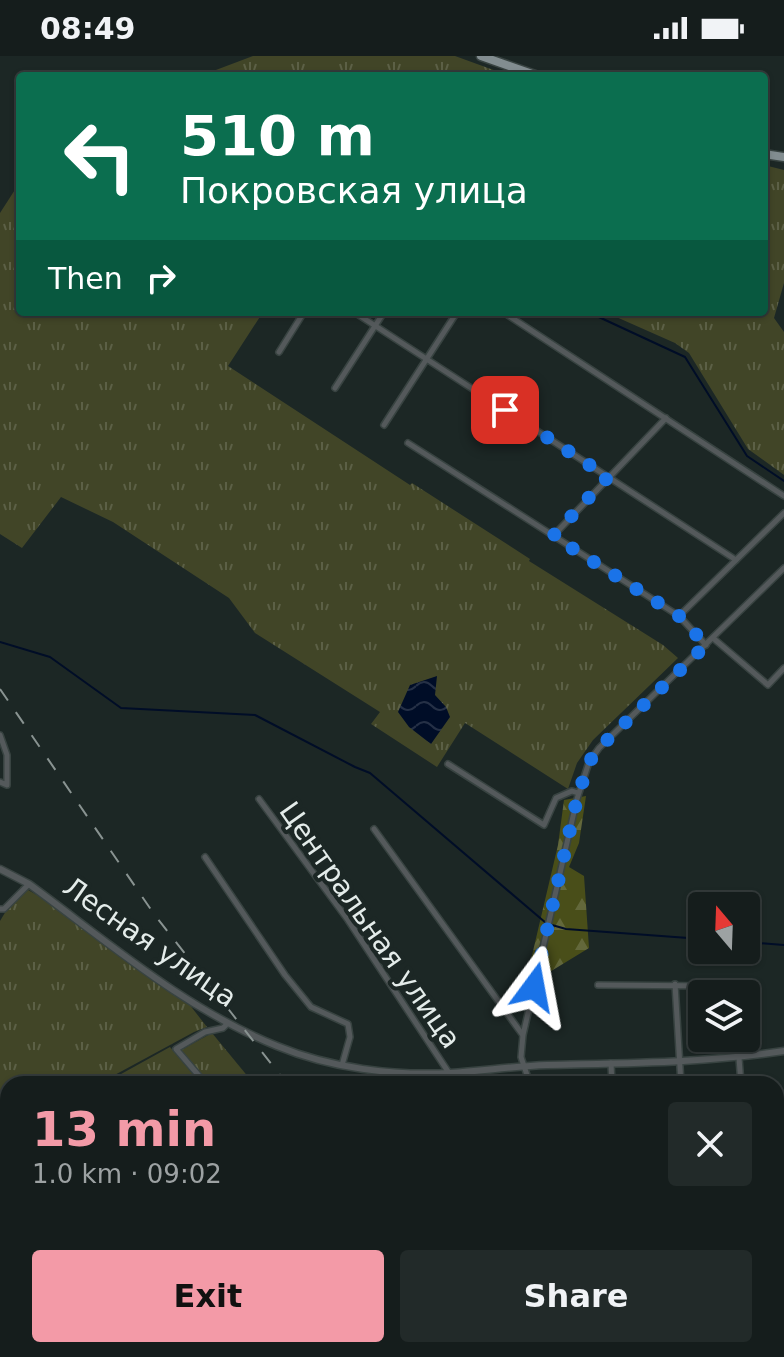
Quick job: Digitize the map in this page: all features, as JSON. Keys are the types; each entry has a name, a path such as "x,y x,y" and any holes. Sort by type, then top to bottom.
{"main road":[{"path":"481,56 527,72"}],"street":[{"path":"279,352 302,316"},
{"path":"360,316 736,560"},
{"path":"335,388 381,316"},
{"path":"384,425 455,316"},
{"path":"509,316 784,496"},
{"path":"553,536 666,418"},
{"path":"408,443 679,616 706,645"},
{"path":"679,616 784,513"},
{"path":"527,1076 523,1066 523,1035 579,793 589,762 599,748 784,568"},
{"path":"713,638 768,685 784,668"},
{"path":"777,675 784,679"},
{"path":"0,735 7,755 7,785 0,782"},
{"path":"448,764 544,825 556,798 572,791 579,793"},
{"name":"Центральная улица","path":"259,799 348,920 449,1073"},
{"path":"374,829 523,1035"},
{"path":"205,857 285,975 311,1007 348,1024 350,1037 342,1065"},
{"name":"Лесная улица","path":"0,869 29,884 196,1007 283,1049 342,1065 402,1072 449,1073 523,1066 739,1058 784,1051"},
{"path":"0,909 4,909 29,884"},
{"path":"675,984 680,1076"},
{"path":"598,985 688,985"},
{"path":"199,1076 176,1049 205,1032 227,1024"},
{"path":"739,1058 740,1076"},
{"path":"611,1063 612,1076"}],"green space":[{"path":"253,56 455,56 499,72 211,72"},
{"path":"768,166 784,170 784,283 774,318 784,332 784,475 748,449 689,353 675,343 614,316 768,316"},
{"path":"16,188 16,316 260,316 228,366 663,645 678,658 593,740 577,763 568,789 465,723 437,767 371,724 380,712 255,633 229,598 113,522 61,497 22,548 0,534 0,213"},
{"path":"586,796 579,843 569,867 584,876 589,948 548,973 529,968 558,845 564,800"},
{"path":"21,886 69,913 189,1004 207,1027 113,1076 0,1076 0,921"},
{"path":"212,1033 247,1076 203,1076 181,1050"},
{"path":"170,1047 194,1076 117,1076"}],"water":[{"path":"437,676 435,695 450,717 431,744 409,727 398,712 410,685"}],"waterway":[{"path":"597,316 685,357 747,456 784,481"},
{"path":"0,642 50,657 121,708 255,715 370,773 546,923"},
{"path":"552,925 566,929 688,938"},
{"path":"760,943 784,945"}],"railway":[{"path":"0,689 154,914 281,1076"}],"route":[{"path":"505,410 608,477 553,536 679,616 706,645 599,748 589,762 577,799 534,987"}]}
